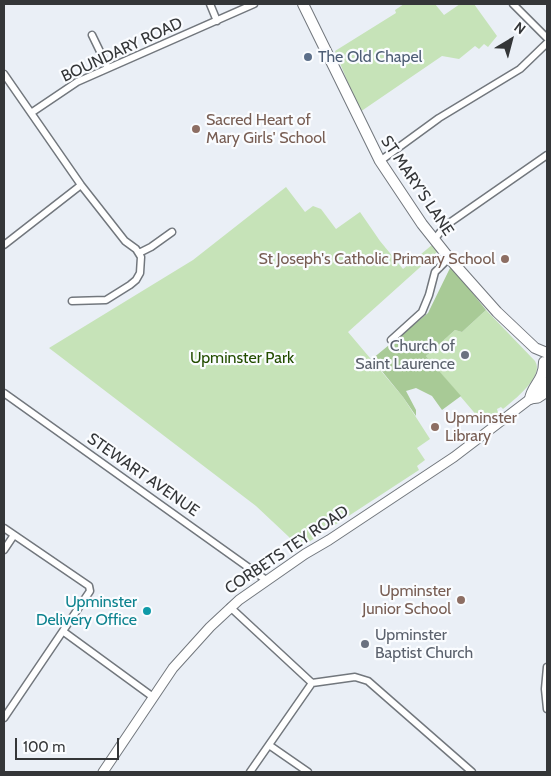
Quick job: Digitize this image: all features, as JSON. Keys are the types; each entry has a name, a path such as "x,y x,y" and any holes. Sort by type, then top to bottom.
{"main road":[{"name":"ST MARY'S LANE","path":"303,4 380,160 422,224 448,258 497,312 546,360"},
{"path":"531,399 532,393 543,375 546,360"},
{"name":"CORBETS TEY ROAD","path":"103,772 173,668 210,626 230,607 266,580 454,457 531,399 534,393 547,382"},
{"name":"CORBETS TEY ROAD","path":"531,399 538,398 547,392"}],"street":[{"path":"210,4 218,21"},
{"name":"BOUNDARY ROAD","path":"31,113 77,82 254,4"},
{"path":"513,4 547,38"},
{"path":"92,35 108,68"},
{"path":"380,160 439,118 520,69 547,44"},
{"path":"4,74 81,184 124,241 139,253 141,257 140,273 130,285 106,300 72,301"},
{"path":"434,240 445,226 547,155"},
{"path":"4,245 81,184"},
{"path":"139,253 172,232"},
{"path":"391,340 422,312 435,272 448,258"},
{"name":"STEWART AVENUE","path":"4,393 266,580"},
{"path":"4,528 89,586 90,591 4,718"},
{"path":"4,550 14,535"},
{"path":"230,607 312,683"},
{"path":"64,632 154,697"},
{"path":"547,667 545,690 547,709"},
{"path":"250,772 312,683 355,677 368,681 472,772"},
{"path":"269,745 308,772"}],"green space":[{"path":"404,4 435,4 444,15 460,4 474,4 497,36 488,47 484,44 479,49 475,46 459,59 442,56 360,112 335,51 396,13 395,10"},
{"name":"Upminster Park","path":"286,187 305,212 313,206 321,209 336,229 360,212 403,269 432,245 437,252 348,332 403,397 430,439 417,448 425,460 417,466 419,470 298,549 289,537 256,506 49,348 193,260"},
{"path":"451,266 486,310 462,332 455,330 426,356 461,396 442,410 432,396 416,388 406,391 416,410 416,416 372,359 428,313"},
{"path":"486,310 535,361 537,367 536,374 527,387 503,409 501,407 497,409 498,413 484,424 426,356 455,330 462,332"}],"place":[{"name":"The Old Chapel","path":"308,57"},
{"name":"Sacred Heart of Mary Girls' School","path":"196,129"},
{"name":"St Joseph's Catholic Primary School","path":"505,259"},
{"name":"Church of Saint Laurence","path":"465,355"},
{"name":"Upminster Library","path":"435,427"},
{"name":"Upminster Junior School","path":"461,600"},
{"name":"Upminster Delivery Office","path":"147,611"},
{"name":"Upminster Baptist Church","path":"365,644"}]}
